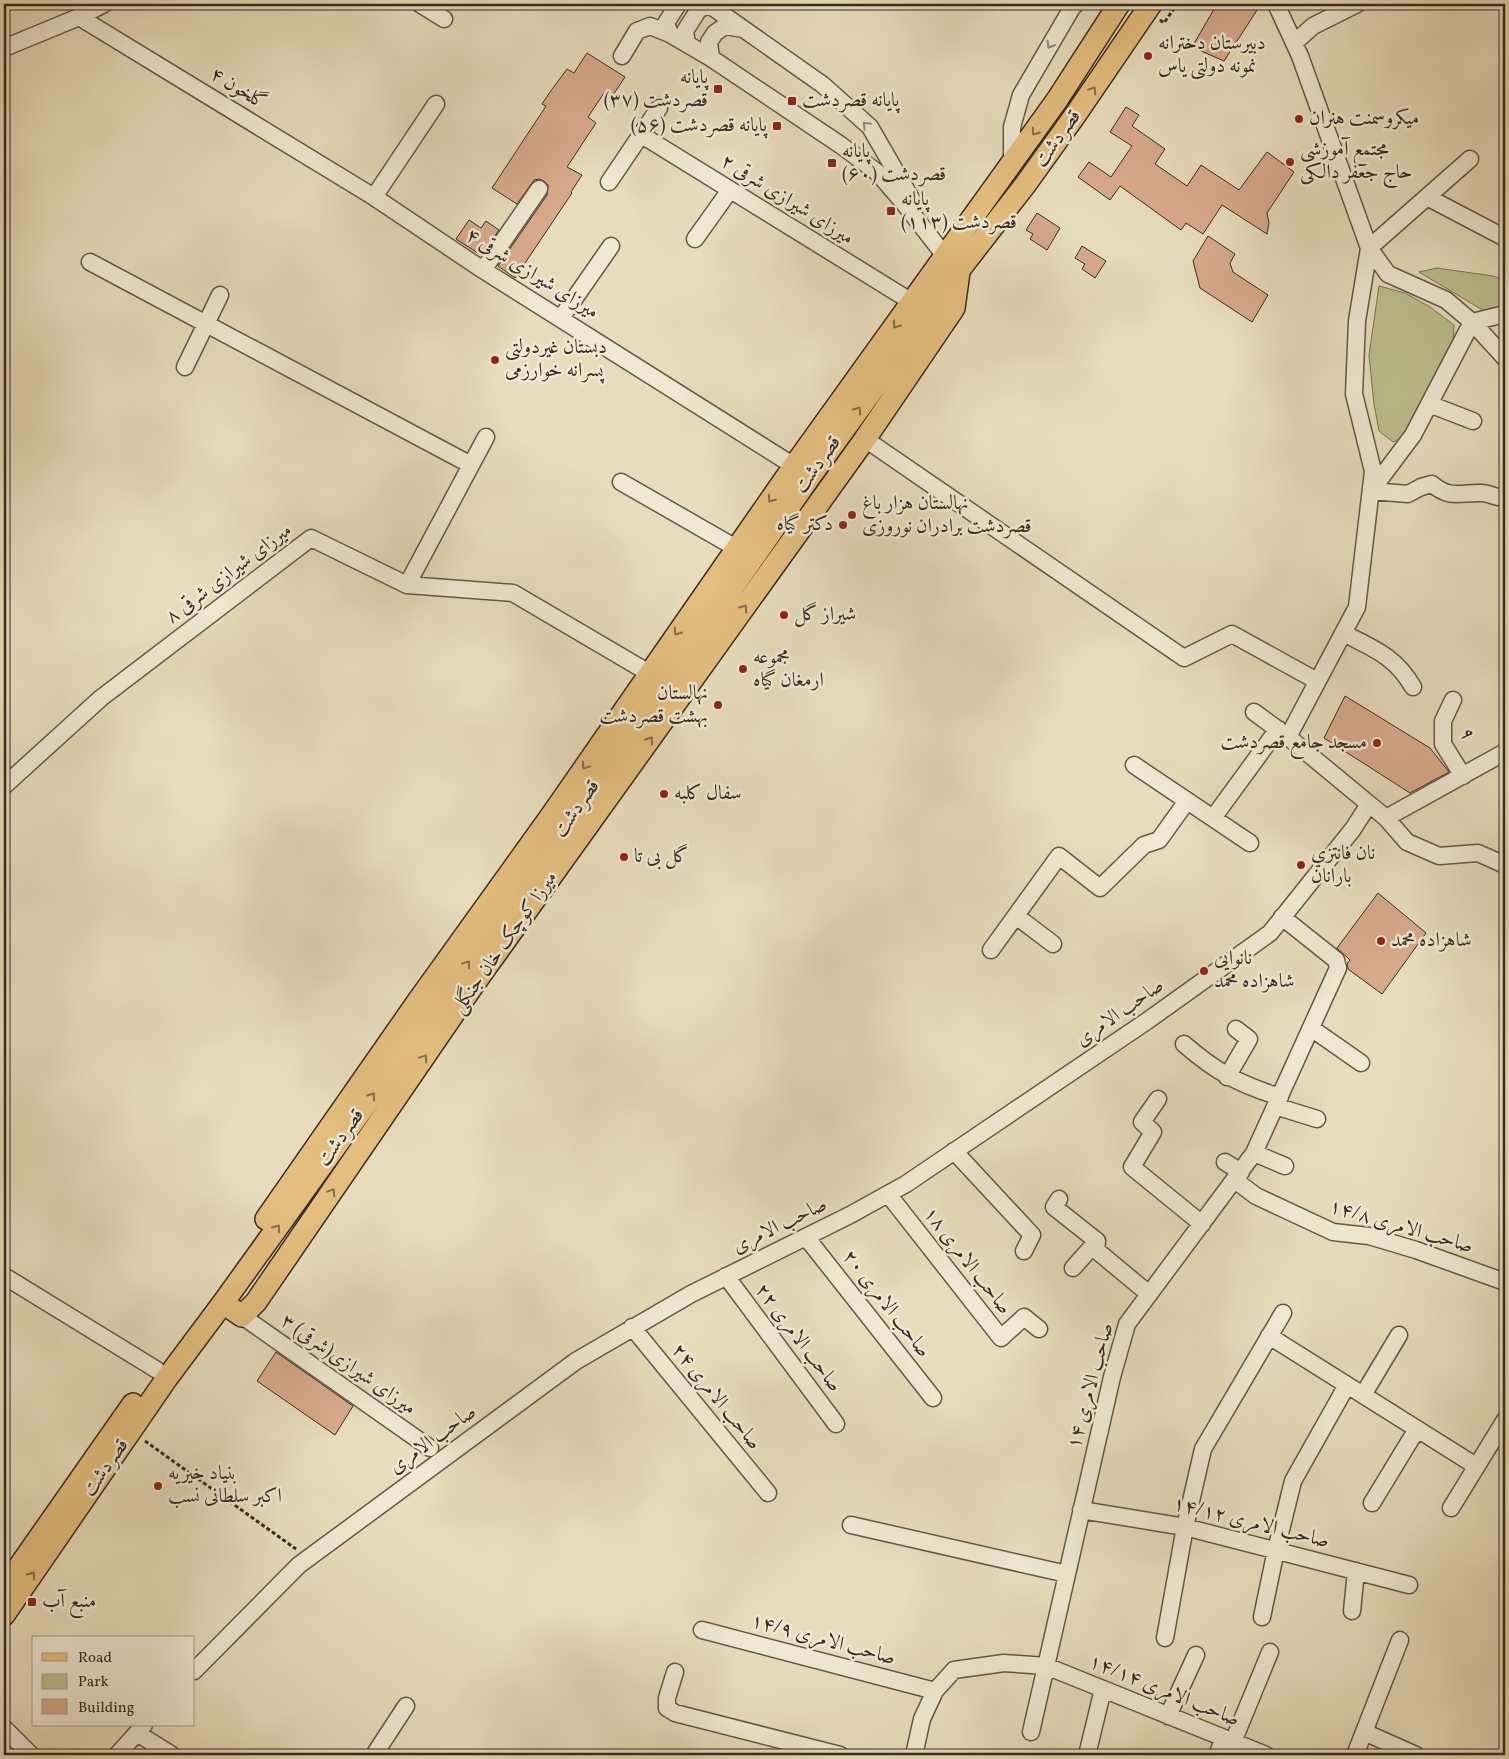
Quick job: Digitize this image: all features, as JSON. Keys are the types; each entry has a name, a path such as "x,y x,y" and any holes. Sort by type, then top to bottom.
{"main road":[{"name":"قصردشت","path":"4,1588 551,816 649,673 743,554 952,263 1012,165 1058,100 1119,4"},
{"name":"قصردشت","path":"952,263 1024,185 1076,114 1151,4"},
{"name":"میرزا کوچک خان جنگلی","path":"242,1316 256,1302 474,984 573,831 865,439 954,308 952,263"},
{"name":"قصردشت","path":"4,1615 132,1432 167,1378 573,831 743,554"},
{"path":"223,1303 242,1316"}],"street":[{"path":"4,48 79,17 104,4"},
{"path":"420,4 444,19"},
{"path":"670,34 666,23 678,4"},
{"path":"1012,165 1012,127 1021,95 1073,6 1076,4"},
{"path":"1276,4 1294,43 1369,248 1388,274 1446,300 1472,322 1505,358"},
{"path":"1294,43 1313,26 1357,4"},
{"path":"687,44 685,31 692,19 699,9 710,5 822,85 870,127 952,263"},
{"name":"۴ گلخون","path":"79,17 374,197"},
{"path":"622,56 637,31 650,26 670,34 711,58 842,146 878,173 952,263"},
{"path":"711,58 709,42 715,33 725,26 743,29"},
{"path":"374,197 436,104"},
{"path":"609,182 658,108"},
{"name":"۲ میرزای شیرازی شرقی","path":"640,134 920,308"},
{"path":"1213,818 1283,734 1317,681 1357,607 1373,470 1354,394 1357,321 1369,248 1470,159"},
{"path":"483,270 539,189"},
{"path":"695,239 730,190"},
{"path":"1427,196 1505,238"},
{"name":"۴ میرزای شیرازی شرقی","path":"374,197 483,270 801,472"},
{"path":"561,318 611,246"},
{"path":"90,262 471,465"},
{"path":"185,366 220,295"},
{"path":"1371,492 1413,435 1472,322 1505,314"},
{"path":"1429,404 1473,421"},
{"path":"407,585 486,437"},
{"path":"865,439 1184,658 1232,634 1317,681"},
{"path":"621,482 743,554"},
{"path":"1371,492 1408,494 1432,484 1441,491 1452,495 1483,493 1498,497"},
{"name":"۸ میرزای شیرازی شرقی","path":"4,786 101,698 311,538 407,585 512,593 649,673"},
{"path":"1343,633 1390,659 1404,673 1412,687"},
{"name":"۹","path":"1453,700 1442,721 1443,744 1463,776"},
{"path":"1254,712 1386,818 1407,842 1439,856 1478,853 1505,865"},
{"path":"1386,818 1505,752"},
{"path":"1134,765 1250,843"},
{"path":"991,950 1059,856 1100,888 1144,845 1159,840 1187,801"},
{"name":"صاحب الامری","path":"195,1670 298,1565 576,1361 690,1294 850,1215 888,1194 1154,1016 1270,933 1354,829 1369,804"},
{"path":"1016,916 1053,944"},
{"name":"۱۴ صاحب الامری","path":"1031,1732 1112,1377 1127,1324 1254,1153 1338,968 1336,960 1282,918"},
{"path":"1311,1028 1361,1063"},
{"path":"1227,1076 1248,1038 1236,1029"},
{"path":"1184,1044 1204,1062 1227,1076 1277,1101 1317,1118"},
{"path":"1158,1100 1142,1122 1153,1132 1132,1167 1202,1224"},
{"path":"954,1151 1032,1235 1024,1251"},
{"path":"1254,1153 1285,1166"},
{"name":"صاحب الامری ۱۴/۸","path":"1225,1162 1239,1175 1240,1184 1256,1196 1333,1232 1369,1236 1416,1250 1505,1282"},
{"name":"۱۸ صاحب الامری","path":"888,1194 1001,1338 1024,1317 1039,1329"},
{"path":"1059,1199 1054,1208 1097,1241"},
{"name":"۲۰ صاحب الامری","path":"806,1237 933,1398"},
{"path":"1073,1268 1097,1241"},
{"path":"1097,1241 1096,1250 1149,1294"},
{"path":"4,1276 157,1370"},
{"name":"۲۲ صاحب الامری","path":"726,1276 836,1424"},
{"path":"1165,1638 1185,1527 1203,1448 1283,1313"},
{"name":"۳ میرزای شیرازی(شرقی)","path":"242,1316 430,1448"},
{"name":"۲۴ صاحب الامری","path":"632,1327 768,1493"},
{"path":"1363,1395 1399,1335"},
{"path":"1269,1336 1476,1466"},
{"path":"1262,1618 1293,1481 1347,1385"},
{"path":"1451,1508 1505,1420"},
{"path":"1372,1503 1417,1429"},
{"name":"۱۴/۱۲ صاحب الامری","path":"1081,1510 1185,1527 1410,1585"},
{"path":"851,1525 1067,1574"},
{"path":"1352,1611 1356,1571"},
{"name":"۱۴/۹ صاحب الامری","path":"702,1630 934,1691"},
{"path":"1355,1755 1400,1640"},
{"path":"1218,1755 1229,1740 1270,1652"},
{"path":"1168,1716 1196,1655"},
{"path":"914,1755 922,1719 934,1691 954,1670 1004,1663 1046,1666"},
{"name":"۱۴/۱۴ صاحب الامری","path":"1046,1666 1266,1755"},
{"path":"675,1672 667,1708 675,1713 840,1755"},
{"path":"1088,1751 1103,1689"},
{"path":"374,1755 406,1706"},
{"path":"4,1728 31,1755"},
{"path":"117,1755 141,1729 172,1755"},
{"path":"1364,1732 1416,1755"}],"path":[{"path":"1164,23 1175,7 1170,4"},
{"path":"132,1432 309,1558"}],"green space":[{"path":"1437,268 1493,276 1505,280 1505,310 1491,315 1419,272"},
{"path":"1379,286 1405,293 1430,307 1454,325 1453,346 1406,436 1393,442 1379,431 1369,355"}],"building":[{"path":"1217,4 1261,4 1224,61 1192,47"},
{"path":"587,53 625,77 611,98 604,93 588,117 596,123 567,167 582,175 515,278 498,266 547,195 548,185 539,179 534,180 517,204 492,188 546,106 542,104 550,92 567,69 574,73"},
{"path":"1126,107 1139,115 1132,126 1165,149 1155,164 1187,186 1201,165 1239,190 1267,152 1294,172 1267,213 1269,223 1267,234 1222,205 1203,234 1186,223 1181,230 1120,186 1110,200 1078,177 1089,162 1111,177 1132,146 1110,132"},
{"path":"1037,213 1060,228 1047,250 1030,239 1033,234 1026,230"},
{"path":"469,220 481,228 486,221 499,230 481,255 456,239"},
{"path":"1208,236 1235,254 1230,263 1233,272 1268,295 1252,322 1200,288 1193,261"},
{"path":"1082,246 1106,261 1095,278 1082,269 1085,264 1075,258"},
{"name":"مسجد جامع قصردشت","path":"1345,696 1430,748 1449,772 1410,793 1324,738"},
{"name":"شاهزاده محمد","path":"1378,893 1426,933 1382,994 1348,969 1347,964 1350,960 1337,948"},
{"path":"276,1352 353,1406 335,1435 257,1381"}],"place":[{"name":"دبیرستان دخترانه نمونه دولتی یاس","path":"1148,56"},
{"name":"پایانه قصردشت (۳۷)","path":"718,89"},
{"name":"پایانه قصردشت","path":"792,101"},
{"name":"میکروسمنت هنران","path":"1299,119"},
{"name":"پایانه قصردشت (۵۶)","path":"777,126"},
{"name":"مجتمع آموزشی حاج جعفر دالکی","path":"1290,162"},
{"name":"پایانه قصردشت (۶۰)","path":"832,163"},
{"name":"پایانه قصردشت (۱۱۳)","path":"891,211"},
{"name":"دبستان غیردولتی پسرانه خوارزمی","path":"495,360"},
{"name":"نهالستان هزار باغ قصردشت برادران نوروزی","path":"852,515"},
{"name":"دکتر گیاه","path":"843,525"},
{"name":"شیراز گل","path":"784,615"},
{"name":"مجموعه ارمغان گیاه","path":"743,669"},
{"name":"نهالستان بهشت قصردشت","path":"718,705"},
{"name":"مسجد جامع قصردشت","path":"1377,743"},
{"name":"سفال کلبه","path":"664,794"},
{"name":"گل بی تا","path":"624,857"},
{"name":"نان فانتزي بارانان","path":"1301,865"},
{"name":"شاهزاده محمد","path":"1381,941"},
{"name":"نانوایی شاهزاده محمد","path":"1204,971"},
{"name":"بنیاد خیریه اکبر سلطانی نسب","path":"158,1486"},
{"name":"منبع آب","path":"32,1602"}]}
